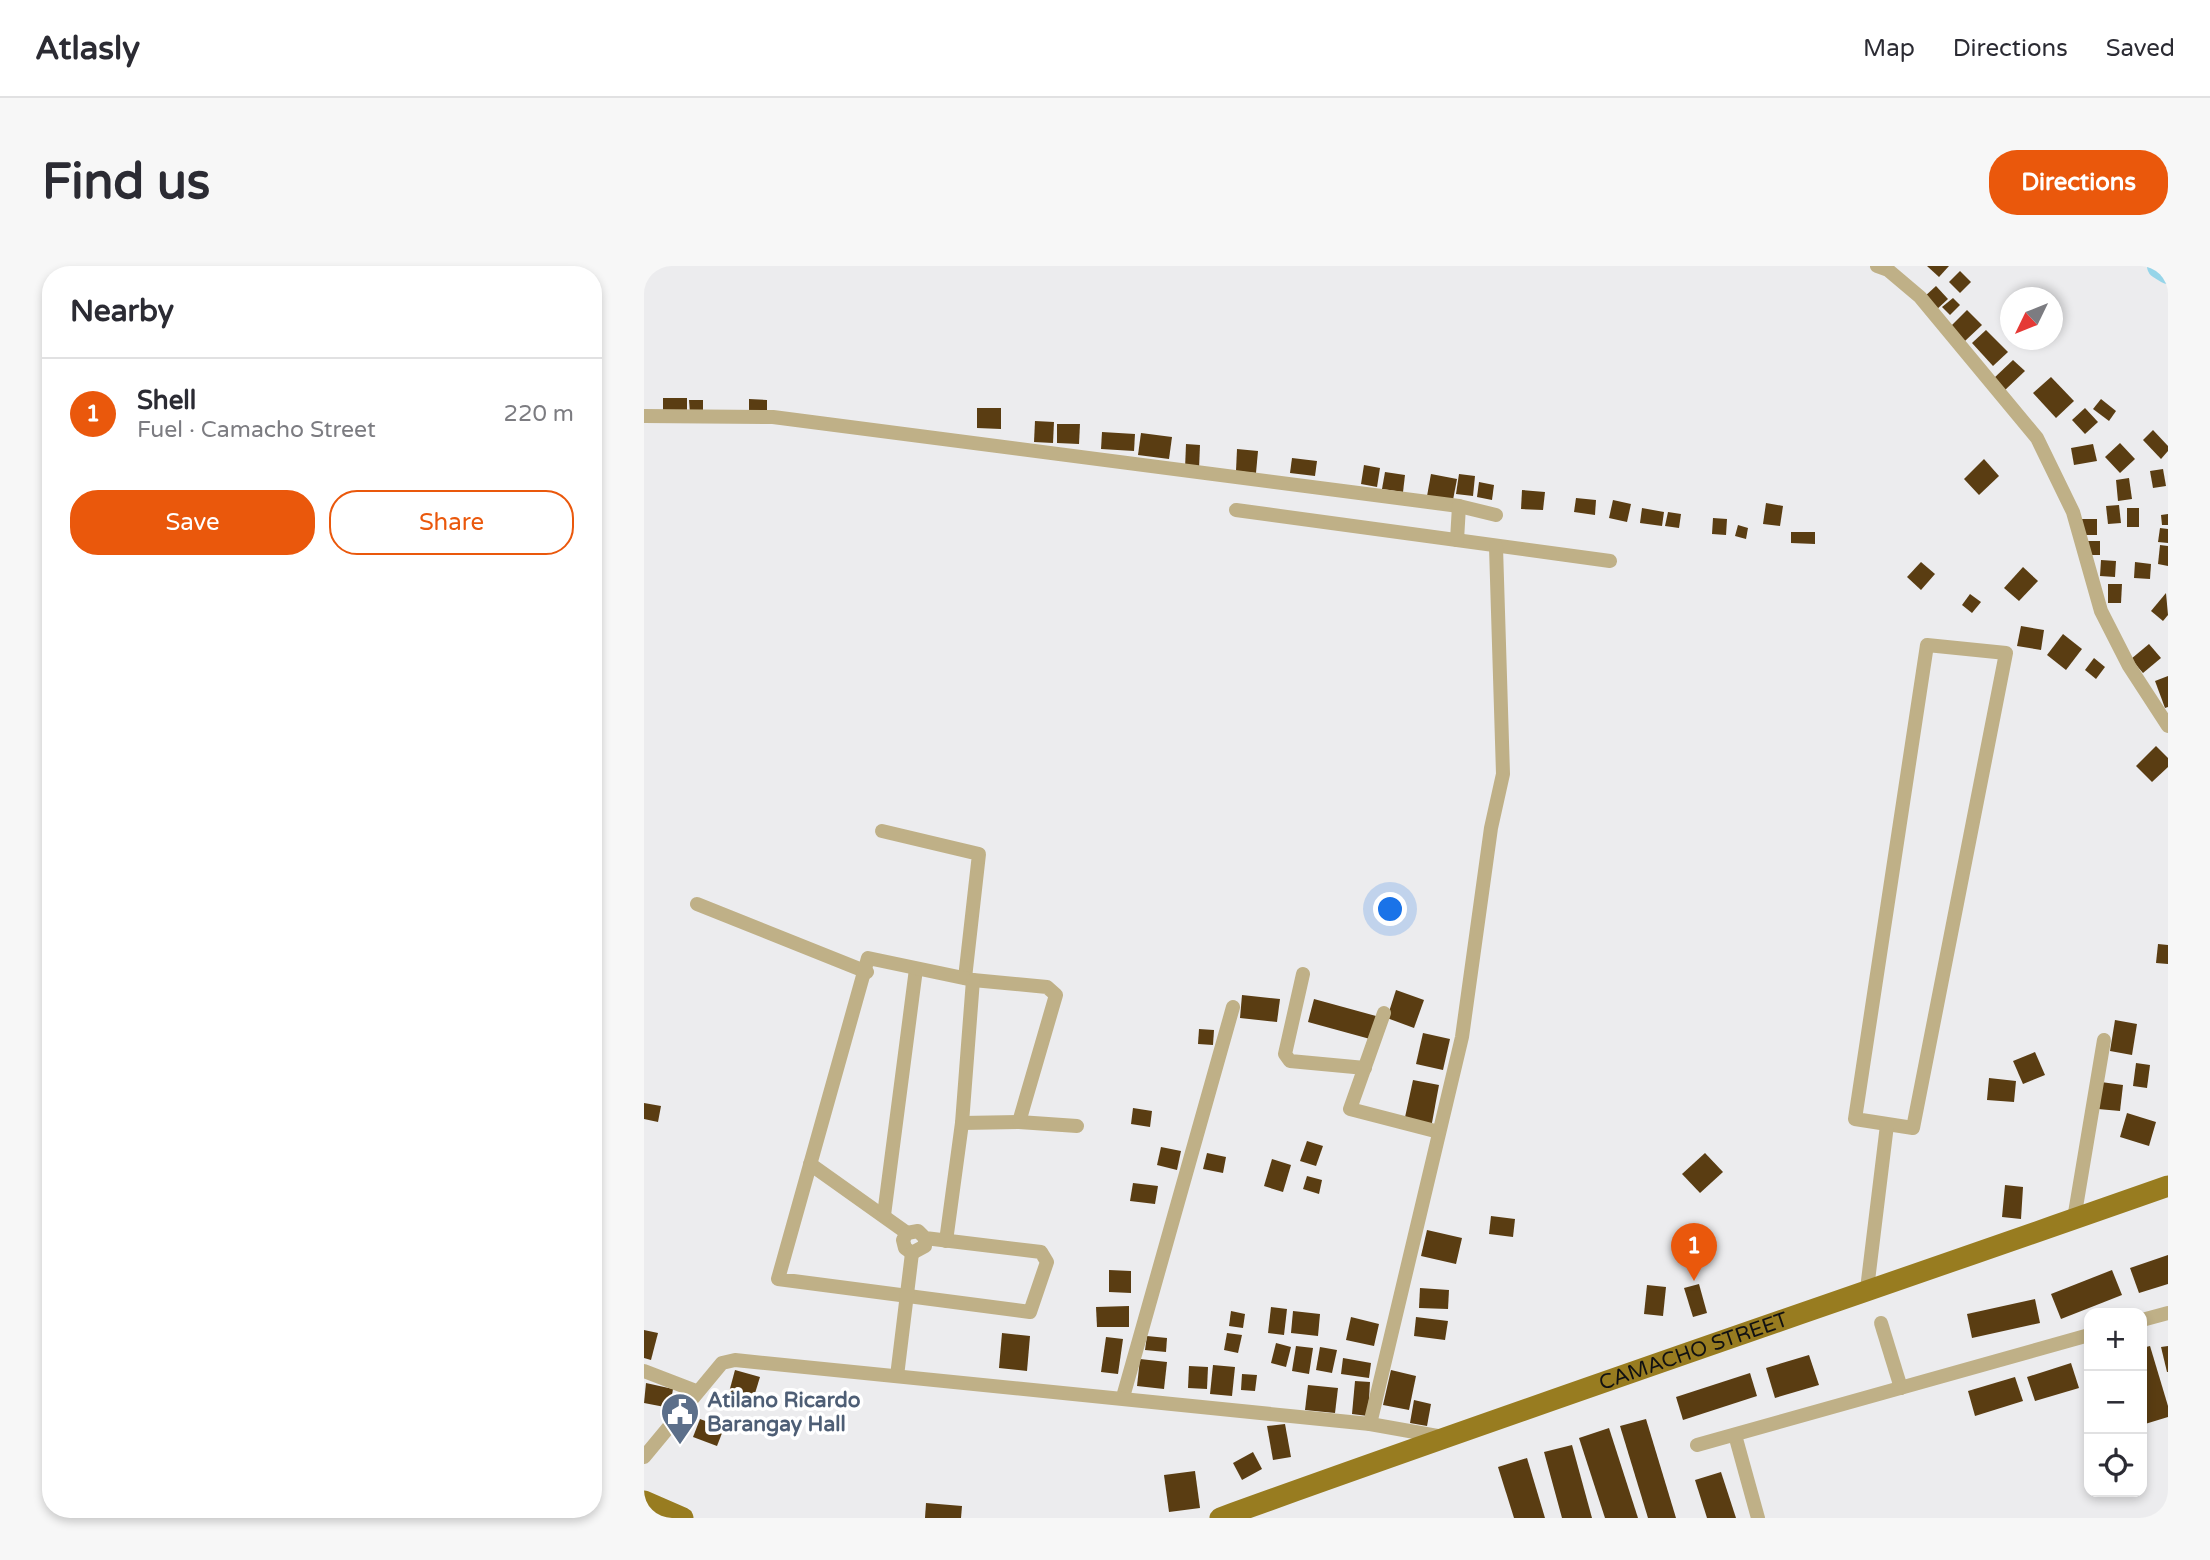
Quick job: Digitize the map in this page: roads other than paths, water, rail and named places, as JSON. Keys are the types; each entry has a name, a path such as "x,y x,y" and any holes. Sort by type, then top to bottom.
{"main road":[{"name":"CAMACHO STREET","path":"1220,1518 1444,1437 1732,1340 1867,1289 2168,1186"},
{"path":"644,1501 683,1518"}],"street":[{"path":"1877,266 1888,270 1920,297 2036,438 2073,512 2101,611 2148,698 2168,726"},
{"path":"644,416 773,417 1459,506 1496,514"},
{"path":"1457,540 1459,506"},
{"path":"1236,510 1610,561"},
{"path":"1370,1423 1462,1037 1491,828 1503,774 1496,547"},
{"path":"1927,645 2006,653 1913,1128 1887,1125 1855,1119 1927,645"},
{"path":"882,831 979,854 962,1123 946,1241"},
{"path":"697,904 867,972"},
{"path":"810,1164 907,1233 918,1231 925,1238 1041,1252 1047,1262 1030,1312 778,1279 810,1164 867,972 869,958 969,979 1047,988 1056,995 1020,1122"},
{"path":"884,1215 916,969"},
{"path":"1303,974 1284,1054 1290,1061 1364,1068"},
{"path":"1123,1397 1233,1007"},
{"path":"1384,1013 1350,1109 1439,1132"},
{"path":"2074,1219 2104,1040"},
{"path":"962,1123 1020,1122 1077,1126"},
{"path":"1867,1289 1887,1125"},
{"path":"907,1233 903,1240 905,1248 912,1253"},
{"path":"912,1253 925,1246 925,1238"},
{"path":"897,1376 912,1253"},
{"path":"2147,1319 2168,1313"},
{"path":"1881,1323 1901,1388"},
{"path":"1697,1445 2084,1336"},
{"path":"644,1457 696,1391 722,1363 735,1360 1370,1423 1444,1437"},
{"path":"644,1371 696,1391"},
{"path":"1735,1435 1758,1518"}],"waterway":[{"path":"2160,266 2168,271"}],"place":[{"name":"Shell","path":"1694,1281"},
{"name":"Atilano Ricardo Barangay Hall","path":"680,1446"}]}
